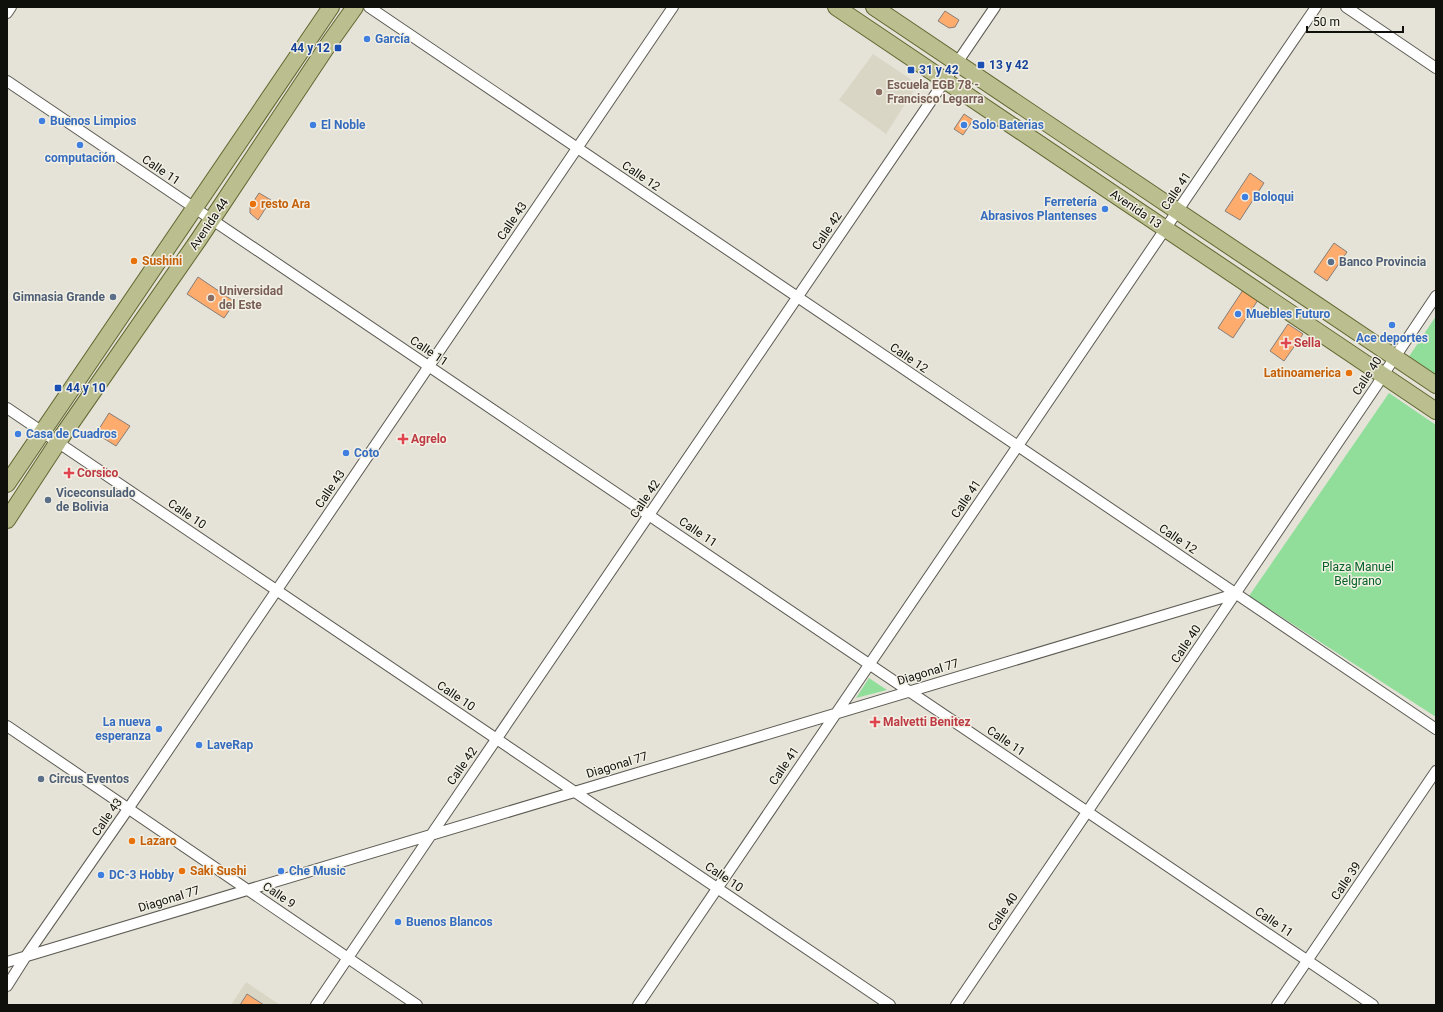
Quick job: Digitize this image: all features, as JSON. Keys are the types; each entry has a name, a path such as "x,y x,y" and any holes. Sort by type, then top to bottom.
{"main road":[{"name":"Avenida 44","path":"7,484 331,7"},
{"name":"Avenida 44","path":"7,520 58,442 212,221 330,42 355,7"},
{"name":"Avenida 13","path":"836,7 1436,410"},
{"name":"Avenida 13","path":"874,7 1436,385"}],"street":[{"path":"7,13 11,7"},
{"name":"Calle 12","path":"369,7 1436,729"},
{"name":"Calle 43","path":"7,986 673,7"},
{"name":"Calle 42","path":"316,1005 995,7"},
{"name":"Calle 41","path":"638,1005 1316,7"},
{"path":"1346,7 1436,68"},
{"name":"Calle 11","path":"7,81 1374,1005"},
{"name":"Calle 40","path":"956,1005 1436,296"},
{"name":"Calle 10","path":"7,408 890,1005"},
{"name":"Diagonal 77","path":"7,962 1235,594"},
{"name":"Calle 9","path":"7,726 418,1005"},
{"name":"Calle 39","path":"1277,1005 1436,771"}],"shaded area":[{"name":"Escuela EGB 78 - Francisco Legarra","path":"873,54 918,84 886,134 839,100"},
{"path":"246,982 280,1005 231,1005"}],"green space":[{"path":"1436,316 1436,377 1408,358"},
{"name":"Plaza Manuel Belgrano","path":"1389,393 1436,425 1436,717 1249,596"},
{"path":"869,678 887,690 856,698"}],"building":[{"path":"945,11 959,20 955,27 949,28 938,21"},
{"name":"Solo Baterias","path":"964,114 973,120 963,135 954,129"},
{"name":"Boloqui","path":"1250,173 1264,183 1240,220 1225,211"},
{"path":"259,193 271,200 258,220 250,213 250,207"},
{"name":"Banco Provincia","path":"1334,243 1347,252 1327,281 1314,272"},
{"name":"Universidad del Este","path":"198,277 235,302 224,318 187,294"},
{"name":"Muebles Futuro","path":"1243,290 1258,300 1233,338 1218,328"},
{"name":"Sella","path":"1288,324 1303,334 1284,361 1270,351"},
{"path":"109,413 130,426 116,446 100,436 99,429"},
{"path":"247,994 264,1005 240,1005"}],"place":[{"name":"García","path":"367,39"},
{"name":"44 y 12","path":"338,48"},
{"name":"13 y 42","path":"981,65"},
{"name":"31 y 42","path":"911,70"},
{"name":"Escuela EGB 78 - Francisco Legarra","path":"879,92"},
{"name":"Buenos Limpios","path":"42,121"},
{"name":"El Noble","path":"313,125"},
{"name":"Solo Baterias","path":"964,125"},
{"name":"computación","path":"80,145"},
{"name":"Boloqui","path":"1245,197"},
{"name":"resto Ara","path":"253,204"},
{"name":"Ferretería Abrasivos Plantenses","path":"1105,209"},
{"name":"Sushini","path":"134,261"},
{"name":"Banco Provincia","path":"1331,262"},
{"name":"Gimnasia Grande","path":"113,297"},
{"name":"Universidad del Este","path":"211,298"},
{"name":"Muebles Futuro","path":"1238,314"},
{"name":"Ace deportes","path":"1392,325"},
{"name":"Sella","path":"1286,343"},
{"name":"Latinoamerica","path":"1349,373"},
{"name":"44 y 10","path":"58,388"},
{"name":"Casa de Cuadros","path":"18,434"},
{"name":"Agrelo","path":"403,439"},
{"name":"Coto","path":"346,453"},
{"name":"Corsico","path":"69,473"},
{"name":"Viceconsulado de Bolivia","path":"48,500"},
{"name":"Malvetti Benitez","path":"875,722"},
{"name":"La nueva esperanza","path":"159,729"},
{"name":"LaveRap","path":"199,745"},
{"name":"Circus Eventos","path":"41,779"},
{"name":"Lazaro","path":"132,841"},
{"name":"Saki Sushi","path":"182,871"},
{"name":"Che Music","path":"281,871"},
{"name":"DC-3 Hobby","path":"101,875"},
{"name":"Buenos Blancos","path":"398,922"}]}
